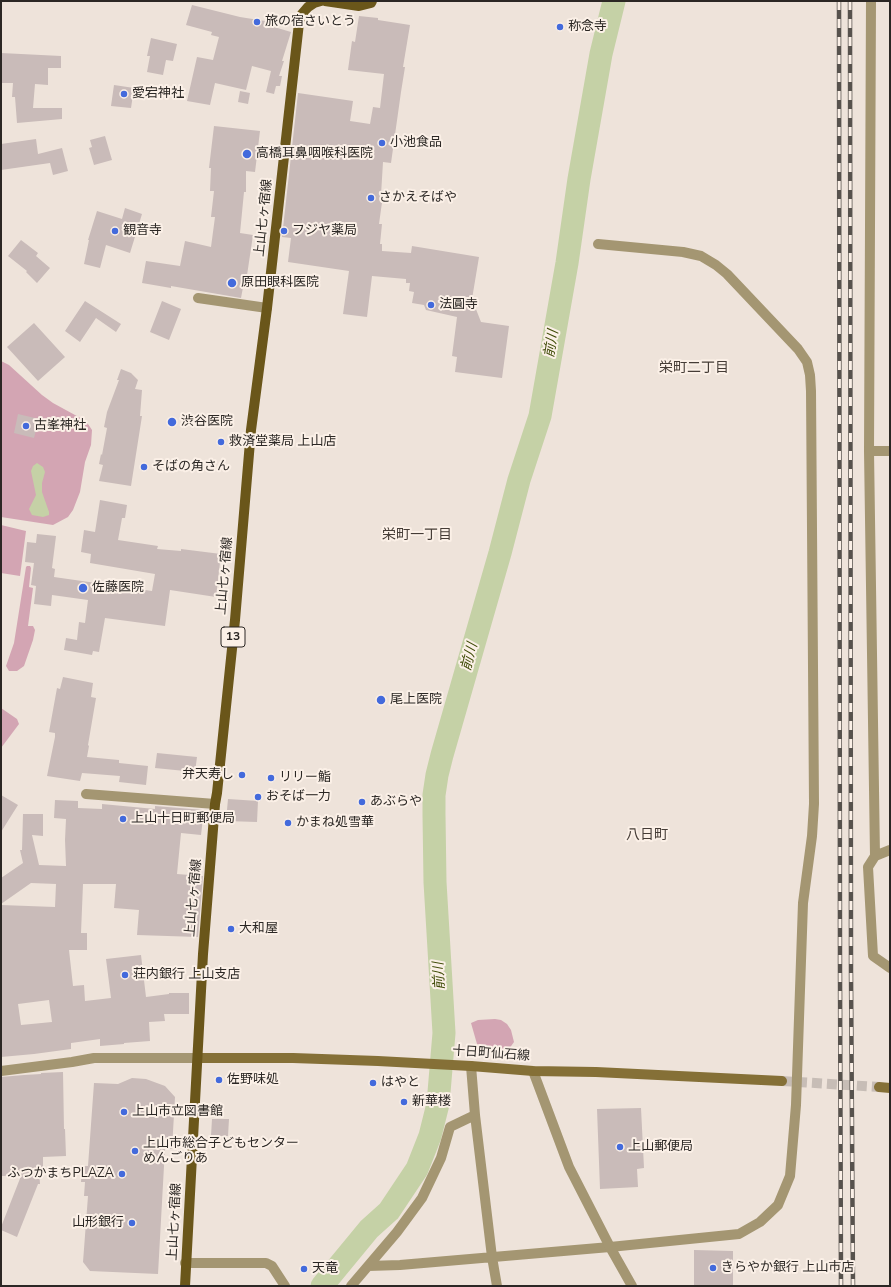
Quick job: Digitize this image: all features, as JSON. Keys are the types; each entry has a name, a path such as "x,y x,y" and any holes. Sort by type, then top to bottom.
{"main road":[{"name":"上山七ヶ宿線","path":"185,1286 185,1263 198,1058 202,954 215,804 235,620 251,430 267,308 299,23 302,14 308,6 321,1"},
{"path":"325,1 359,6 371,3 372,1"},
{"name":"十日町仙石線","path":"198,1058 293,1058 782,1081"},
{"path":"879,1087 890,1088"}],"street":[{"path":"870,1 869,451 875,856 868,867 873,956 890,968"},
{"path":"368,1266 400,1265 610,1247 739,1234 760,1222 778,1205 790,1176 796,1090 803,903 812,836 814,804 812,399 810,375 807,362 798,349 727,274 716,265 701,256 683,252 598,244"},
{"path":"198,298 267,308"},
{"path":"869,451 890,451"},
{"path":"86,794 215,804"},
{"path":"875,856 890,850"},
{"path":"1,1071 94,1058 198,1058"},
{"path":"471,1066 492,1257 497,1286"},
{"path":"533,1070 569,1167 632,1286"},
{"path":"351,1286 397,1232 422,1198 441,1158 450,1127 476,1115"},
{"path":"185,1263 266,1263 272,1266 285,1286"}],"shaded area":[{"path":"1,361 9,365 53,403 86,421 92,430 91,445 85,462 80,492 73,510 68,517 53,525 1,517"},
{"path":"37,463 43,467 45,472 42,483 42,492 49,515 43,517 32,515 29,509 36,495 31,471 33,466"},
{"path":"1,525 26,531 20,576 1,573"},
{"path":"27,566 30,566 31,568 29,587 33,588 28,626 33,626 35,630 24,666 17,671 9,671 6,666 14,643"},
{"path":"1,708 17,719 19,724 1,748"},
{"path":"478,1020 501,1020 507,1024 511,1030 514,1042 509,1049 503,1052 479,1051 471,1023"}],"building":[{"path":"192,5 240,17 265,21 264,24 291,32 282,61 284,61 279,76 282,76 280,86 276,86 274,94 266,92 271,71 252,66 246,90 215,83 210,105 187,101 197,57 213,60 219,37 211,35 212,32 186,25"},
{"path":"359,16 378,18 378,20 410,25 403,67 405,67 391,163 383,162 381,195 383,195 379,224 382,224 380,244 382,244 382,251 411,253 412,246 479,257 472,299 481,322 509,326 502,378 455,372 457,357 452,356 457,317 426,310 424,305 412,303 414,292 409,291 410,283 406,283 406,279 372,276 367,317 343,314 349,271 288,262 291,238 282,237 298,93 353,101 350,121 370,124 373,107 380,108 384,74 348,70 352,41 355,42"},
{"path":"151,38 177,44 173,61 166,60 163,75 147,72 150,56 147,56"},
{"path":"1,53 61,56 61,68 48,68 48,85 35,84 33,108 62,108 62,119 17,123 15,97 12,97 13,83 1,83"},
{"path":"114,85 134,88 131,108 111,106"},
{"path":"240,91 250,93 248,104 238,102"},
{"path":"214,126 260,131 255,172 246,171 246,192 244,192 240,233 253,235 246,282 244,282 241,298 171,286 171,288 142,283 146,261 180,266 185,241 211,247 215,217 211,217 214,191 210,191 211,168 209,168"},
{"path":"105,136 112,160 94,165 89,148 92,147 90,140"},
{"path":"36,139 38,154 62,148 68,171 53,175 50,163 1,170 1,144"},
{"path":"125,208 142,214 130,253 106,245 100,268 84,264 88,240 97,211 122,219"},
{"path":"21,240 38,253 36,256 50,268 37,283 26,272 27,271 8,256"},
{"path":"85,301 121,324 116,332 96,318 80,342 65,331"},
{"path":"162,301 181,309 169,340 150,332"},
{"path":"34,323 65,357 38,381 7,347"},
{"path":"121,369 131,373 138,380 135,389 142,390 140,416 142,416 131,486 99,481 103,465 99,464 107,428 104,427 107,412 119,380 117,380"},
{"path":"18,414 39,419 34,438 14,433"},
{"path":"100,500 127,505 125,518 122,518 118,540 158,546 157,549 181,551 181,549 221,554 216,597 170,590 165,626 105,618 99,652 93,651 92,655 64,650 66,638 77,640 79,622 85,623 88,600 52,595 51,606 34,604 36,586 31,585 34,563 25,562 27,542 36,543 37,534 56,536 52,568 55,569 54,577 152,591 155,574 90,563 91,554 81,552 84,530 95,532"},
{"path":"63,677 93,683 91,697 96,698 87,757 119,760 119,763 148,766 146,785 119,782 120,776 82,773 80,781 47,776 55,737 55,733 49,732 57,688 60,689"},
{"path":"157,753 197,757 195,772 155,768"},
{"path":"1,795 18,805 1,832"},
{"path":"228,799 258,801 257,822 226,821"},
{"path":"55,800 78,801 78,808 102,809 102,804 155,809 155,806 204,810 201,835 181,833 177,874 203,876 198,937 137,935 139,910 114,908 116,884 83,884 81,933 87,933 87,950 69,950 73,986 84,985 85,1001 111,998 106,959 141,955 146,997 169,993 189,993 189,1014 164,1014 165,1021 149,1022 150,1041 100,1046 100,1039 71,1043 71,1049 1,1057 1,905 55,907 56,884 31,883 1,904 1,878 23,863 20,850 22,850 23,814 43,814 43,836 32,835 39,865 66,866 66,819 54,818","holes":["49,1000 52,1022 21,1025 18,1004"]},
{"path":"63,1072 66,1156 43,1157 43,1168 39,1168 40,1184 38,1184 17,1237 1,1230 21,1176 1,1176 1,1077"},
{"name":"ふつかまちPLAZA","path":"132,1078 146,1079 165,1086 175,1097 172,1149 165,1148 158,1274 90,1271 83,1262 88,1196 84,1196 85,1182 81,1182 82,1166 88,1166 94,1083 118,1084"},
{"path":"641,1108 644,1168 637,1169 638,1187 600,1189 597,1109"},
{"path":"212,1119 229,1119 228,1136 211,1136"},
{"name":"きらやか銀行 上山市店","path":"694,1250 733,1251 733,1286 694,1286"}],"waterway":[{"name":"前川","path":"322,1286 369,1229 389,1211 417,1169 430,1136 438,1104 444,1033 435,882 434,795 437,775 500,553 519,480 540,416 567,263 579,179 601,54 614,1"}],"tunnel":[{"path":"782,1081 879,1087"}],"railway":[{"path":"839,1 841,1286"},
{"path":"850,1 851,972 853,1286"}],"place":[{"name":"旅の宿さいとう","path":"257,22"},
{"name":"称念寺","path":"560,27"},
{"name":"愛宕神社","path":"124,94"},
{"name":"小池食品","path":"382,143"},
{"name":"高橋耳鼻咽喉科医院","path":"247,154"},
{"name":"さかえそばや","path":"371,198"},
{"name":"観音寺","path":"115,231"},
{"name":"フジヤ薬局","path":"284,231"},
{"name":"原田眼科医院","path":"232,283"},
{"name":"法圓寺","path":"431,305"},
{"name":"渋谷医院","path":"172,422"},
{"name":"古峯神社","path":"26,426"},
{"name":"救済堂薬局 上山店","path":"221,442"},
{"name":"そばの角さん","path":"144,467"},
{"name":"佐藤医院","path":"83,588"},
{"name":"尾上医院","path":"381,700"},
{"name":"弁天寿し","path":"242,775"},
{"name":"リリー鮨","path":"271,778"},
{"name":"おそば一力","path":"258,797"},
{"name":"あぶらや","path":"362,802"},
{"name":"上山十日町郵便局","path":"123,819"},
{"name":"かまね処雪華","path":"288,823"},
{"name":"大和屋","path":"231,929"},
{"name":"荘内銀行 上山支店","path":"125,975"},
{"name":"佐野味処","path":"219,1080"},
{"name":"はやと","path":"373,1083"},
{"name":"新華楼","path":"404,1102"},
{"name":"上山市立図書館","path":"124,1112"},
{"name":"上山郵便局","path":"620,1147"},
{"name":"上山市総合子どもセンター めんごりあ","path":"135,1151"},
{"name":"ふつかまちPLAZA","path":"122,1174"},
{"name":"山形銀行","path":"132,1223"},
{"name":"きらやか銀行 上山市店","path":"713,1268"},
{"name":"天竜","path":"304,1269"}],"district":[{"name":"栄町二丁目","path":"694,369"},
{"name":"栄町一丁目","path":"417,536"},
{"name":"八日町","path":"647,836"}]}
